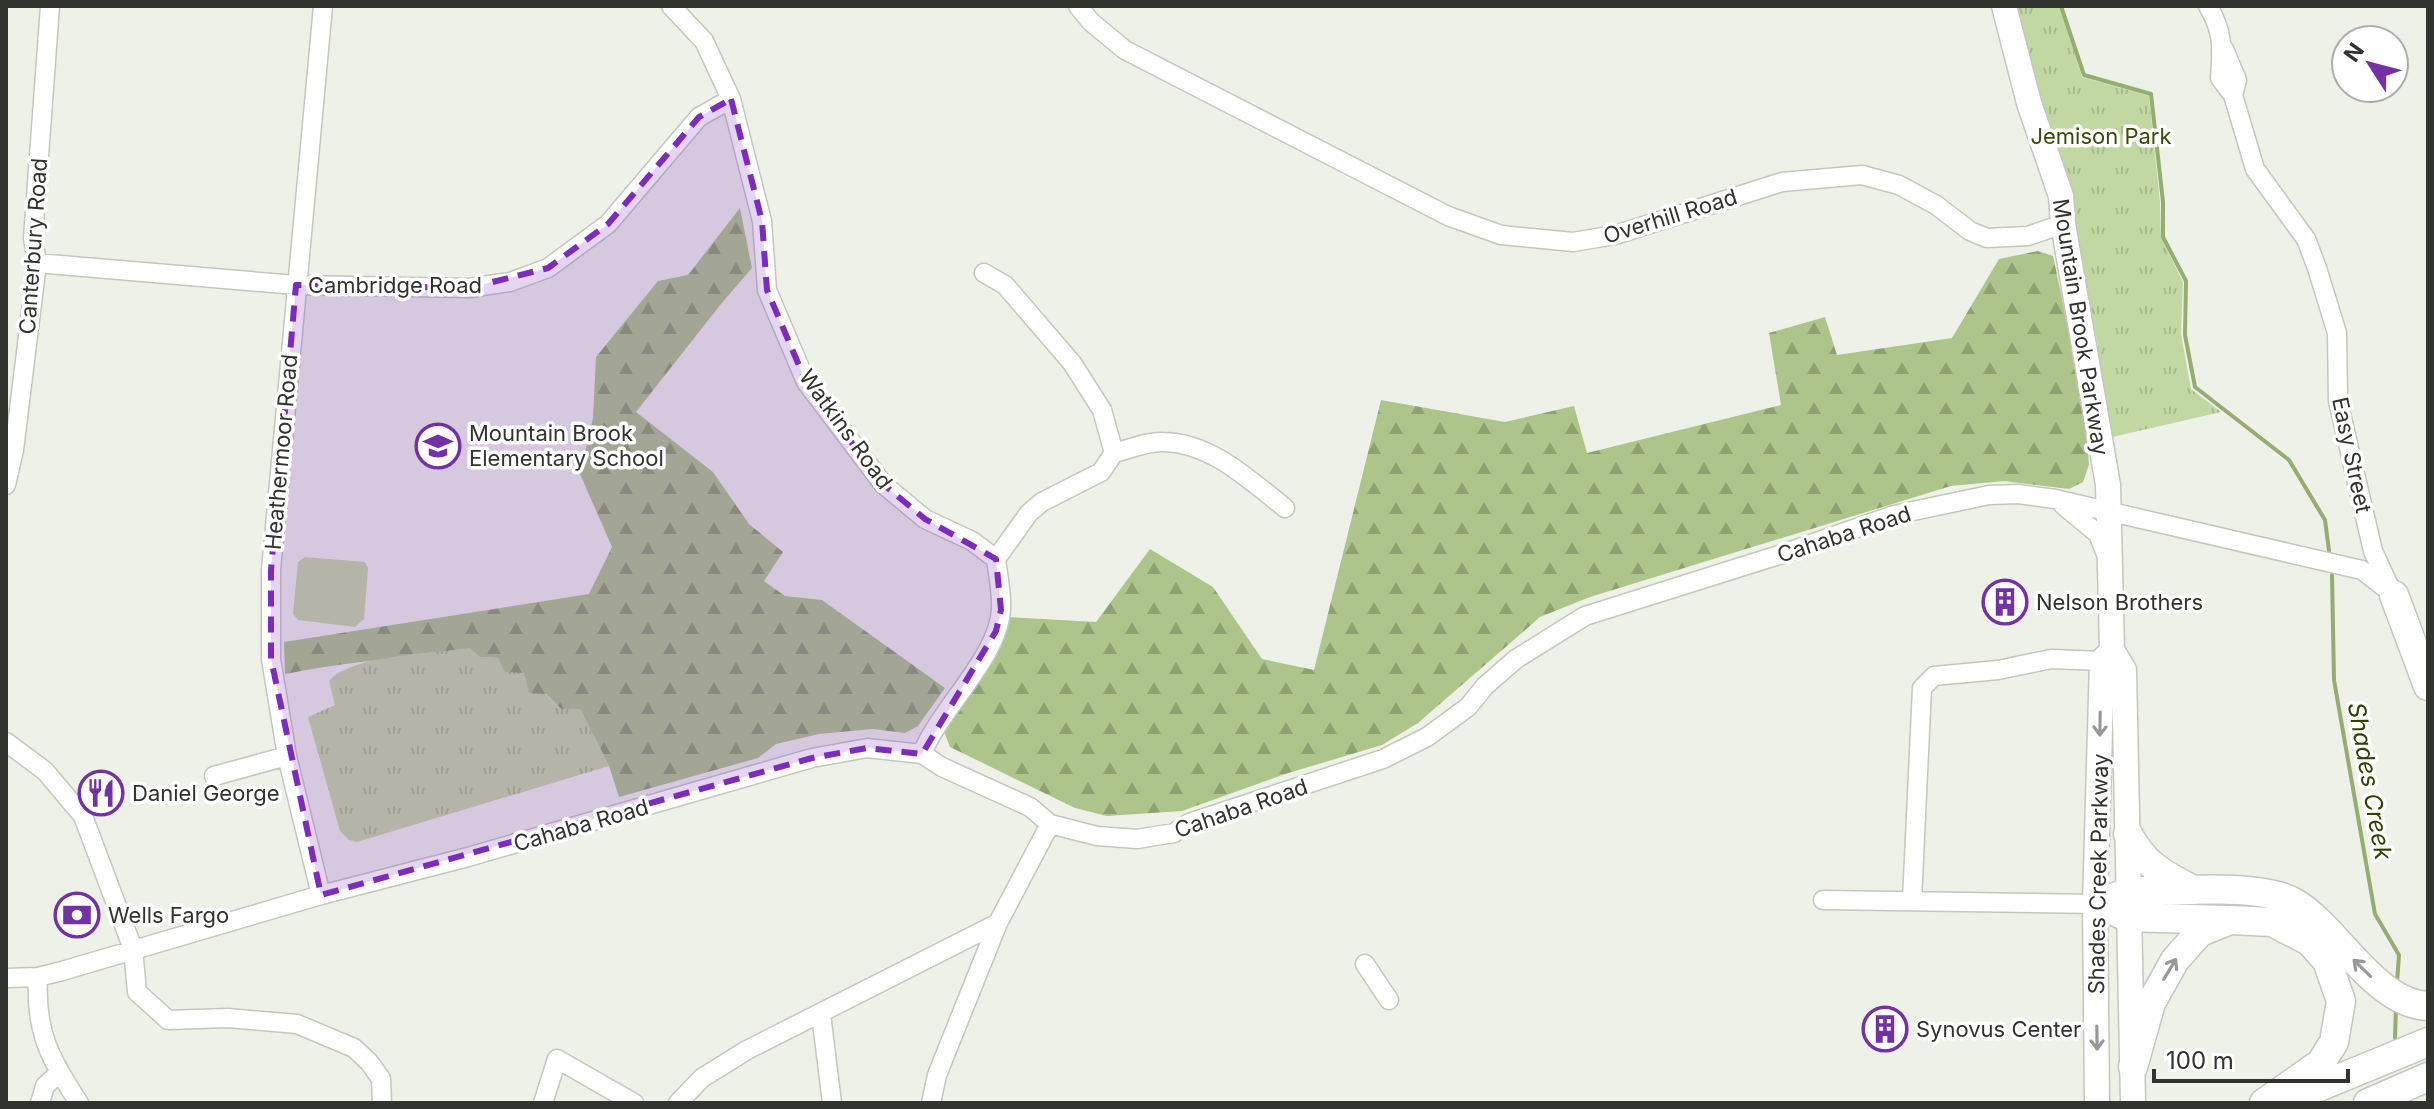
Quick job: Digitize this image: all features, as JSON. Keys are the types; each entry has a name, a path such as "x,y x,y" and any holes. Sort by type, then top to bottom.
{"highway":[{"path":"2394,595 2428,686"},
{"path":"2128,834 2137,852 2147,862 2193,890"},
{"path":"2128,905 2193,890 2256,892 2294,902 2319,921 2356,963 2386,990 2428,1006"},
{"path":"2095,904 2272,922 2309,941 2327,961 2341,1001 2334,1042 2321,1063 2264,1103"},
{"path":"2133,1067 2151,1003 2175,960 2200,932 2230,920"},
{"path":"2281,1103 2428,1042"},
{"path":"2368,1103 2428,1077"},
{"path":"2390,1103 2428,1077"}],"main road":[{"name":"Mountain Brook Parkway","path":"2004,6 2029,103 2061,196 2063,224 2108,485 2108,512"},
{"name":"Shades Creek Parkway","path":"2097,1103 2095,904 2107,656 2108,512"},
{"name":"Shades Creek Parkway","path":"2107,656 2124,670 2133,1103"}],"street":[{"name":"Canterbury Road","path":"6,485 14,450 37,263 33,238 50,6"},
{"name":"Heathermoor Road","path":"321,895 287,756 271,659 271,570 323,6"},
{"name":"Watkins Road","path":"671,6 704,41 731,99 762,221 767,290 806,382 883,484 925,519 972,541 996,559"},
{"name":"Overhill Road","path":"1078,6 1091,22 1125,50 1448,216 1501,235 1573,242 1615,235 1782,182 1862,175 1899,185 1936,205 1970,231 1987,238 2028,236 2063,224"},
{"name":"Easy Street","path":"2208,6 2220,26 2220,78 2233,95 2255,169 2306,239 2317,268 2337,333 2338,401 2373,551 2394,595"},
{"name":"Cambridge Road","path":"37,263 296,285 469,288 510,282 548,268 608,224 699,117 731,99"},
{"path":"984,273 1005,285 1072,363 1102,410 1114,453"},
{"path":"922,754 929,736 988,650 1001,610 996,559 1029,513 1042,502 1101,472 1114,453 1161,441 1187,444 1231,465 1285,508"},
{"name":"Cahaba Road","path":"6,978 38,977 812,758 867,748 922,754 942,767 1030,807 1050,824 1097,836 1137,839 1174,833 1189,823 1383,759 1427,737 1468,707 1485,686 1516,659 1585,616 1894,515 1989,495 2018,494 2055,499 2362,570 2394,595"},
{"path":"2055,499 2098,534 2110,565"},
{"path":"1912,901 1922,688 1934,676 1998,670 2051,659 2107,656"},
{"path":"6,742 45,771 83,816 133,949 137,992 168,1020 228,1018 297,1024 354,1048 381,1079 382,1103"},
{"path":"214,776 287,756"},
{"path":"931,1103 937,1075 998,923 1050,824"},
{"path":"1823,900 2095,904"},
{"path":"678,1103 702,1078 739,1055 998,923"},
{"path":"1365,964 1389,1000"},
{"path":"38,977 37,1003 44,1042 59,1073 79,1103"},
{"path":"821,1014 832,1103"},
{"path":"543,1103 557,1059 634,1103"},
{"path":"40,1103 45,1086 59,1073"}],"highlighted area":[{"path":"731,99 762,221 767,290 806,382 883,484 925,519 996,559 1001,610 996,631 922,754 867,748 812,758 321,895 271,659 271,570 296,285 469,288 548,268 608,224 699,117"}],"green space":[{"name":"Jemison Park","path":"2012,6 2060,6 2082,77 2149,96 2161,237 2183,282 2181,334 2191,389 2221,412 2104,439 2098,345 2064,191"},
{"path":"740,208 752,268 636,412 713,472 749,524 783,552 764,581 785,596 822,600 945,688 918,726 905,733 873,729 819,734 776,744 758,758 619,797 609,766 580,709 561,709 546,694 529,694 504,672 498,658 444,656 391,659 285,674 284,642 589,594 612,547 580,474 593,418 596,357 658,281 688,275"},
{"path":"2038,251 2053,256 2078,374 2087,440 2089,465 2083,482 2069,489 2004,481 1951,486 1590,597 1540,617 1418,723 1382,745 1285,774 1182,811 1107,816 1075,808 950,747 943,729 990,662 1008,617 1096,622 1150,549 1213,587 1262,659 1314,670 1381,400 1505,422 1574,406 1587,453 1781,405 1769,333 1825,317 1837,355 1952,338 1999,259"},
{"path":"305,557 365,562 368,568 364,619 355,627 298,620 293,614 298,562"},
{"path":"470,648 480,657 498,658 505,672 524,673 529,693 545,694 561,709 580,709 609,766 357,842 349,840 340,831 308,717 335,705 329,681 340,672 374,660"}],"waterway":[{"name":"Shades Creek","path":"2061,6 2084,75 2151,94 2163,202 2163,237 2186,281 2185,335 2195,387 2289,460 2325,520 2329,551"},
{"name":"Shades Creek","path":"2332,575 2334,680 2375,914 2399,955 2397,983"},
{"name":"Shades Creek","path":"2395,1038 2396,1006"}],"place":[{"name":"Mountain Brook Elementary School","path":"438,446"},
{"name":"Nelson Brothers","path":"2005,602"},
{"name":"Daniel George","path":"101,793"},
{"name":"Wells Fargo","path":"77,915"},
{"name":"Synovus Center","path":"1885,1029"}]}
